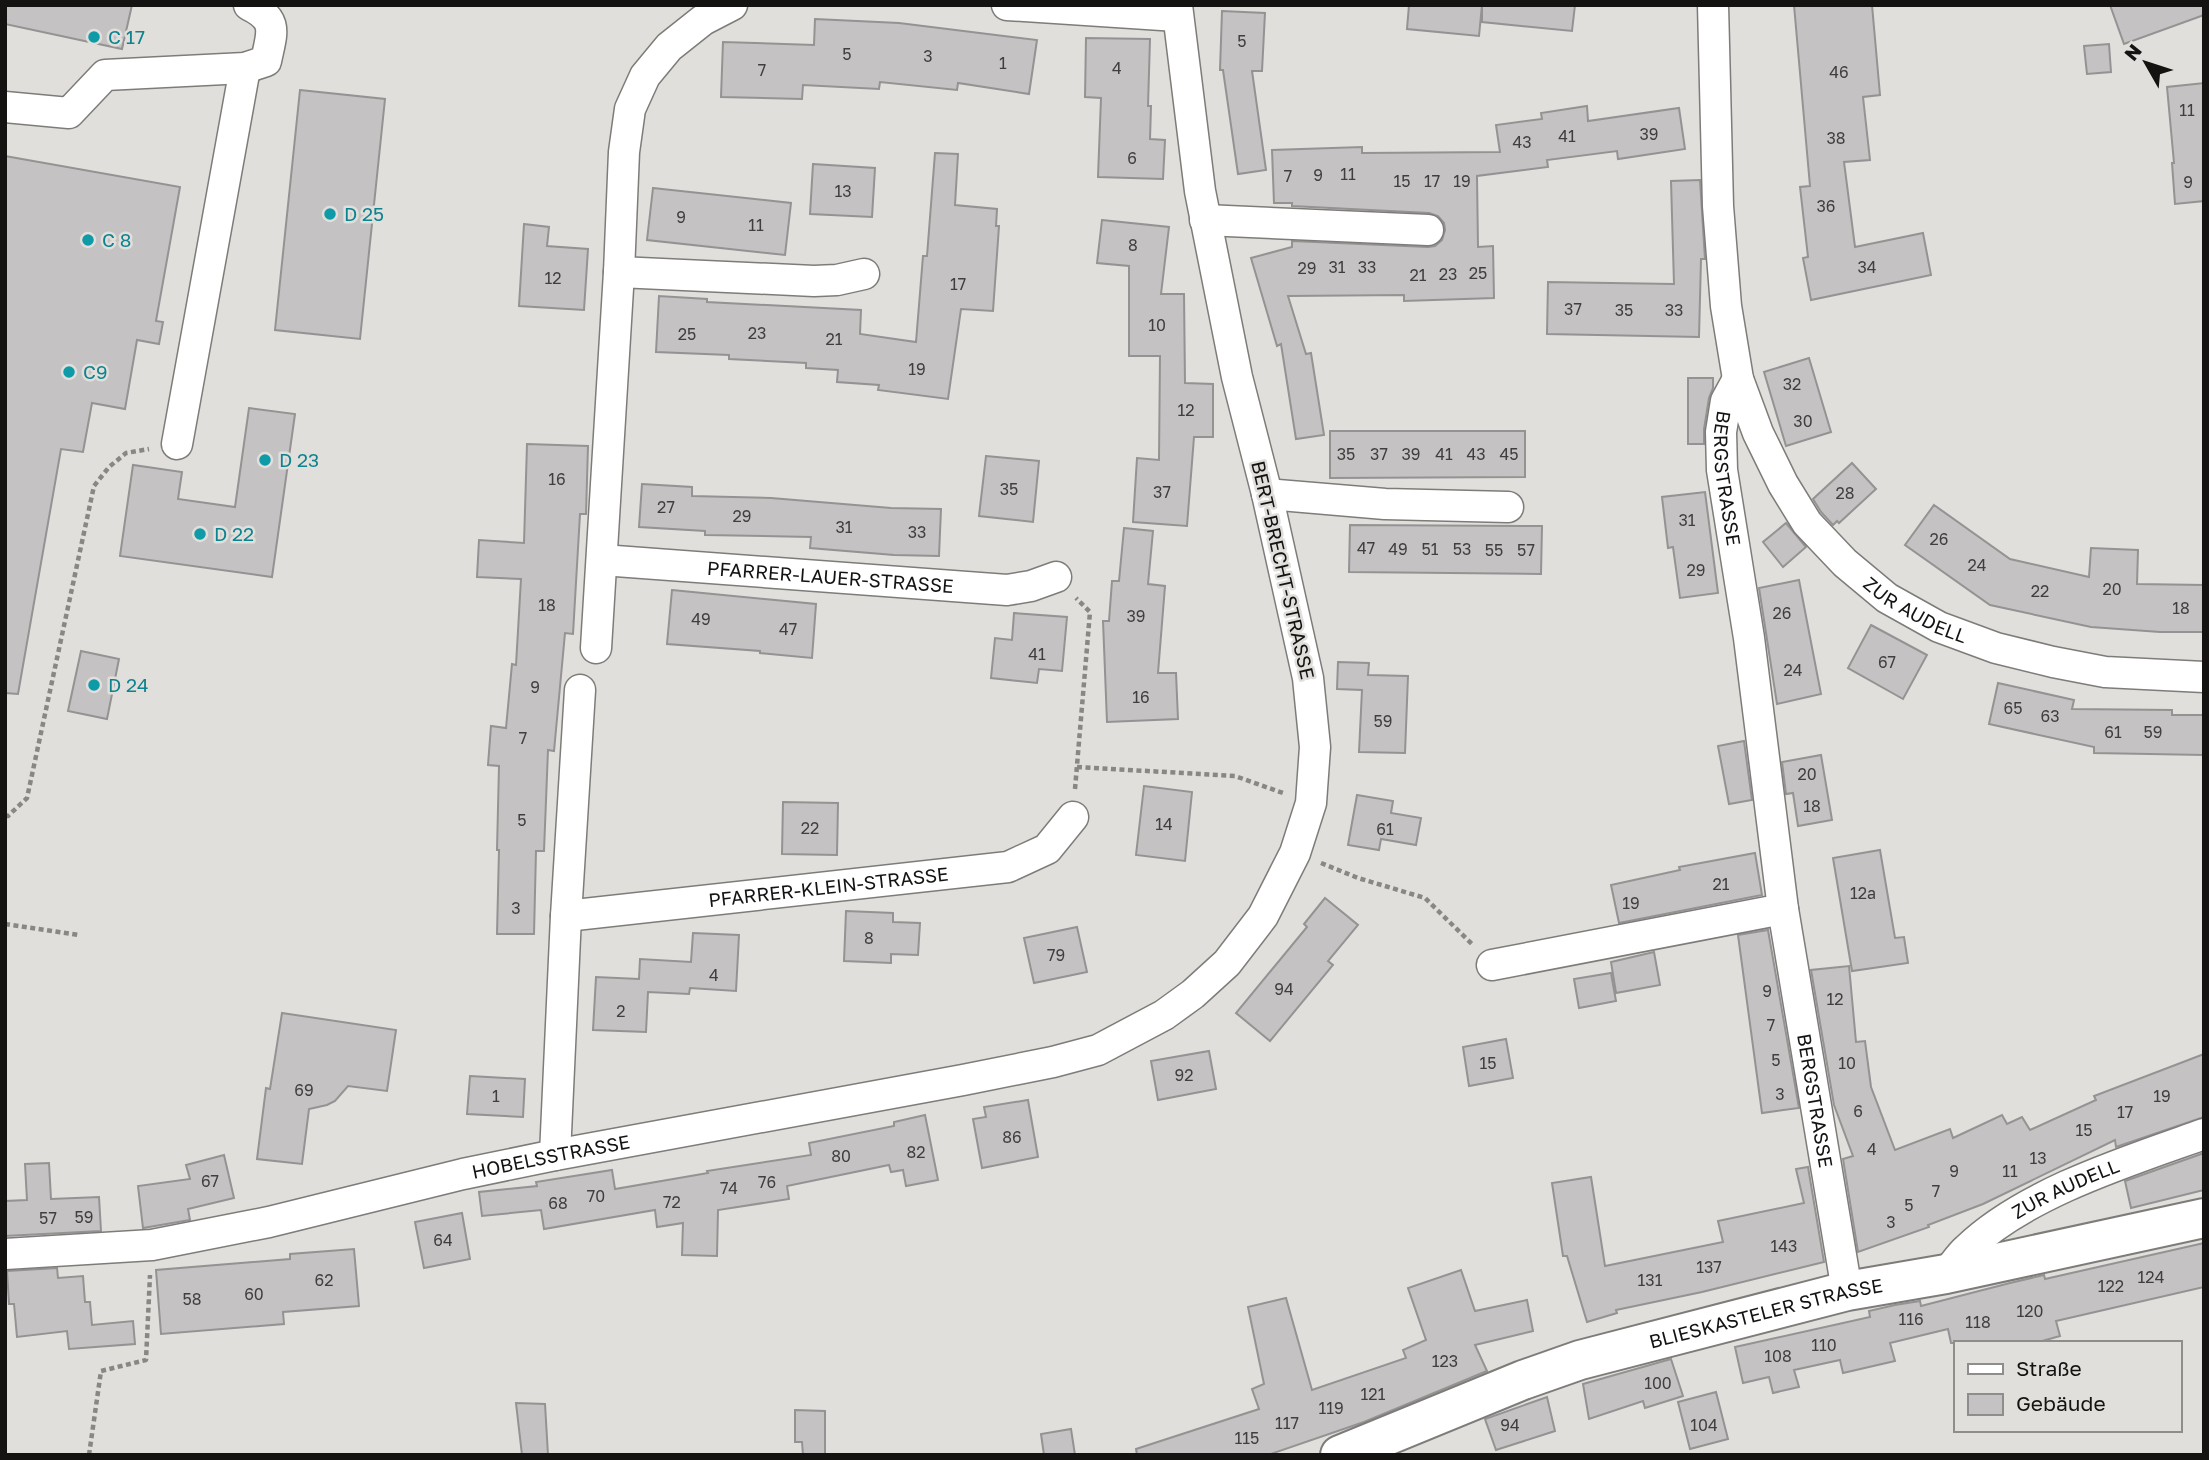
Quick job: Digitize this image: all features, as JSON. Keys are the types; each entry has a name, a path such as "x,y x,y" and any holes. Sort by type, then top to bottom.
{"main road":[{"name":"BLIESKASTELER STRASSE","path":"1340,1455 1522,1380 1580,1360 1847,1291 1946,1274 2204,1217"}],"street":[{"path":"5,107 69,113 105,75 245,68 266,61 271,36 269,19 249,5"},
{"path":"596,648 624,152 631,109 645,76 669,47 703,20 732,5"},
{"path":"1007,5 1177,11"},
{"path":"1713,5 1718,206 1726,306 1738,379"},
{"name":"BERT-BRECHT-STRASSE","path":"1098,1049 1164,1015 1193,995 1227,963 1262,916 1294,853 1311,803 1315,747 1308,678 1267,494 1237,377 1205,220 1177,11"},
{"path":"177,444 245,68"},
{"path":"1205,220 1428,230"},
{"path":"619,272 814,281 837,280 864,274"},
{"name":"ZUR AUDELL","path":"1738,379 1758,433 1807,523 1845,564 1887,597 1939,627 1996,648 2105,672 2204,677"},
{"name":"BERGSTRASSE","path":"1738,379 1726,401 1721,432 1722,470 1749,638 1783,909 1847,1291"},
{"path":"1267,494 1385,504 1508,507"},
{"name":"PFARRER-LAUER-STRASSE","path":"602,560 1007,590 1031,586 1056,577"},
{"path":"555,1154 580,690"},
{"name":"PFARRER-KLEIN-STRASSE","path":"566,916 1008,867 1047,849 1073,817"},
{"path":"1492,965 1783,909"},
{"name":"HOBELSSTRASSE","path":"5,1254 152,1245 269,1222 555,1154 963,1080 1053,1062 1098,1049"},
{"name":"ZUR AUDELL","path":"1946,1274 1966,1250 1989,1230 2026,1206 2104,1170 2204,1134"}],"path":[{"path":"5,816 27,798 94,486 109,467 126,453 177,444"},
{"path":"1056,577 1090,612 1073,817"},
{"path":"1077,767 1236,776 1311,803"},
{"path":"1294,853 1358,878 1425,898 1492,965"},
{"path":"5,924 79,935"},
{"path":"89,1455 101,1371 146,1360 152,1245"}],"building":[{"name":"C 17","path":"5,5 132,5 122,49 5,24"},
{"path":"1409,5 1482,5 1479,36 1407,29"},
{"path":"1482,5 1575,5 1572,31 1482,22"},
{"path":"1794,5 1872,5 1880,95 1863,97 1870,160 1844,162 1855,247 1923,233 1931,275 1811,300 1803,258 1808,257 1800,187 1810,186"},
{"path":"2110,5 2204,5 2204,15 2124,44"},
{"path":"1222,11 1265,13 1262,71 1252,71 1266,170 1238,174 1223,70 1220,70"},
{"path":"815,19 899,23 1037,40 1029,94 958,83 957,90 880,82 879,89 803,85 802,99 721,97 723,42 814,45"},
{"path":"1086,38 1150,39 1150,139 1165,140 1163,179 1098,177 1101,98 1085,97"},
{"path":"2109,44 2111,72 2087,74 2084,46"},
{"path":"2204,83 2204,201 2175,204 2167,87"},
{"name":"D 25","path":"300,90 385,99 360,339 275,330"},
{"path":"1587,106 1588,121 1679,108 1685,149 1618,159 1617,151 1547,160 1548,167 1477,176 1478,247 1493,246 1494,298 1404,301 1404,295 1288,296 1306,354 1311,353 1324,435 1296,439 1281,344 1277,346 1251,258 1292,247 1292,241 1435,246 1442,240 1445,230 1444,223 1438,216 1429,213 1274,203 1272,150 1362,147 1362,153 1500,152 1496,125 1542,119 1541,113"},
{"path":"935,153 958,154 955,205 997,209 996,226 999,226 993,311 961,309 948,399 878,390 879,385 837,382 838,370 806,368 806,363 729,359 729,355 656,352 659,296 707,299 707,302 861,310 860,334 916,342 923,256 927,256"},
{"path":"5,156 180,187 156,321 163,322 159,344 137,340 125,409 92,403 83,452 61,449 18,694 5,693"},
{"path":"813,164 875,168 872,217 810,214"},
{"path":"1700,180 1705,259 1701,259 1699,337 1547,334 1548,282 1674,284 1671,181"},
{"path":"653,188 791,203 785,255 647,240"},
{"path":"1102,220 1169,227 1161,294 1184,294 1185,383 1213,384 1213,437 1194,437 1187,526 1133,522 1137,458 1159,460 1160,356 1129,356 1129,266 1097,263"},
{"path":"524,224 549,227 547,246 588,249 584,310 519,306"},
{"path":"1809,358 1831,432 1786,446 1764,372"},
{"path":"1688,378 1713,378 1704,444 1688,444"},
{"name":"D 22","path":"249,408 295,414 272,577 120,556 133,465 182,472 178,499 235,507"},
{"path":"1330,431 1525,431 1525,477 1330,478"},
{"path":"527,444 588,446 586,514 580,514 573,634 565,633 554,751 548,750 544,851 536,851 534,934 497,934 499,766 488,765 491,726 506,728 512,664 516,665 521,579 477,577 479,540 524,543"},
{"path":"986,456 1039,461 1033,522 979,516"},
{"path":"1852,463 1876,489 1839,523 1837,521 1833,525 1813,499"},
{"path":"642,484 692,487 692,496 771,498 891,508 941,509 939,556 810,548 811,537 705,535 705,531 639,527"},
{"path":"1705,492 1718,593 1680,598 1673,547 1668,548 1662,497"},
{"path":"1934,505 2010,559 2089,577 2091,548 2138,550 2137,584 2204,585 2204,632 2091,627 1990,605 1905,545"},
{"path":"1786,523 1806,547 1783,567 1763,542"},
{"path":"1350,525 1542,526 1541,574 1349,572"},
{"path":"1124,528 1153,531 1148,584 1165,586 1158,673 1176,673 1178,719 1107,722 1103,621 1109,621 1112,581 1119,581"},
{"path":"1799,580 1821,694 1777,704 1759,588"},
{"path":"672,590 816,604 812,658 667,644"},
{"path":"1014,613 1067,617 1062,671 1039,669 1037,683 991,678 995,638 1012,640"},
{"path":"1871,625 1927,655 1903,699 1848,668"},
{"name":"D 24","path":"81,651 119,659 107,719 68,711"},
{"path":"1338,662 1369,663 1368,675 1408,676 1405,753 1359,752 1362,690 1337,689"},
{"path":"1998,683 2074,700 2072,709 2172,710 2172,715 2204,715 2204,755 2094,753 2094,747 1989,724"},
{"path":"1744,741 1752,800 1729,804 1718,746"},
{"path":"1821,755 1832,820 1798,826 1793,793 1786,794 1782,762"},
{"path":"1144,786 1192,792 1185,861 1136,855"},
{"path":"1357,795 1393,801 1391,813 1421,818 1416,845 1381,839 1379,850 1348,845"},
{"path":"783,802 838,803 837,855 782,854"},
{"path":"1880,850 1895,938 1904,937 1908,963 1852,971 1833,858"},
{"path":"1755,853 1762,895 1619,923 1611,885 1680,870 1679,867"},
{"path":"1325,898 1358,925 1328,961 1333,965 1270,1041 1236,1013 1307,927 1304,924"},
{"path":"846,911 893,913 893,922 920,923 918,955 891,954 891,963 844,961"},
{"path":"1077,927 1087,972 1034,983 1024,938"},
{"path":"1768,930 1799,1108 1762,1113 1738,935"},
{"path":"693,933 739,935 736,991 690,988 689,994 648,992 646,1032 593,1030 596,977 639,979 640,959 691,962"},
{"path":"1654,952 1660,985 1616,993 1611,962"},
{"path":"1849,966 1856,1042 1865,1041 1871,1087 1895,1150 1950,1129 1953,1138 2002,1115 2007,1124 2022,1117 2030,1130 2096,1100 2094,1096 2204,1054 2204,1117 2116,1147 2115,1140 1983,1204 1928,1225 1929,1227 1858,1252 1843,1159 1853,1156 1834,1105 1811,970"},
{"path":"1611,973 1616,1001 1579,1008 1574,979"},
{"path":"282,1013 396,1030 387,1091 348,1086 335,1101 309,1109 302,1164 257,1159 266,1088 270,1089"},
{"path":"1506,1039 1513,1078 1469,1086 1463,1047"},
{"path":"1209,1051 1216,1089 1158,1100 1151,1061"},
{"path":"470,1076 525,1079 523,1117 467,1114"},
{"path":"1028,1100 1038,1157 982,1168 973,1119 986,1117 984,1107"},
{"path":"925,1115 938,1180 906,1186 903,1170 891,1172 889,1165 787,1186 789,1199 718,1210 717,1256 682,1255 683,1223 657,1227 655,1210 544,1229 541,1210 482,1216 479,1192 537,1186 536,1182 612,1170 615,1189 708,1173 707,1171 811,1155 809,1143 894,1126 894,1122"},
{"path":"2204,1153 2204,1190 2131,1208 2125,1181"},
{"path":"224,1155 234,1198 188,1209 190,1220 143,1228 138,1186 190,1179 186,1165"},
{"path":"49,1163 51,1199 99,1197 101,1231 5,1236 5,1201 27,1200 25,1164"},
{"path":"1808,1167 1824,1262 1616,1310 1617,1313 1587,1322 1567,1256 1563,1256 1552,1183 1591,1177 1605,1266 1723,1242 1718,1221 1804,1203 1796,1169"},
{"path":"462,1213 470,1259 424,1268 415,1222"},
{"path":"2204,1243 2204,1287 2056,1321 2060,1336 2042,1341 1951,1343 1948,1329 1890,1343 1895,1361 1843,1373 1840,1360 1794,1370 1799,1387 1773,1393 1769,1377 1743,1383 1735,1347 1870,1317 1869,1311 1895,1305 1920,1301 1921,1306 2044,1275 2045,1279"},
{"path":"354,1249 359,1306 283,1312 284,1324 161,1334 156,1270 290,1259 290,1254"},
{"path":"57,1268 58,1278 83,1276 85,1302 90,1302 92,1325 133,1321 135,1344 69,1349 67,1331 17,1337 14,1304 9,1304 7,1271"},
{"path":"1461,1270 1475,1311 1527,1300 1533,1331 1475,1345 1487,1371 1364,1422 1268,1455 1137,1455 1136,1449 1259,1409 1252,1389 1264,1384 1248,1307 1286,1298 1312,1390 1406,1358 1403,1350 1426,1340 1408,1288"},
{"path":"1671,1359 1683,1396 1645,1408 1643,1401 1589,1419 1583,1384"},
{"path":"1716,1392 1728,1439 1690,1449 1678,1402"},
{"path":"1547,1397 1555,1431 1496,1450 1485,1419"},
{"path":"516,1403 545,1404 548,1455 522,1455"},
{"path":"795,1410 825,1411 825,1455 803,1455 802,1442 795,1442"},
{"path":"1071,1429 1075,1455 1044,1455 1041,1434"}],"place":[{"name":"C 17","path":"94,37"},
{"name":"D 25","path":"330,214"},
{"name":"C 8","path":"88,240"},
{"name":"C9","path":"69,372"},
{"name":"D 23","path":"265,460"},
{"name":"D 22","path":"200,534"},
{"name":"D 24","path":"94,685"}]}
